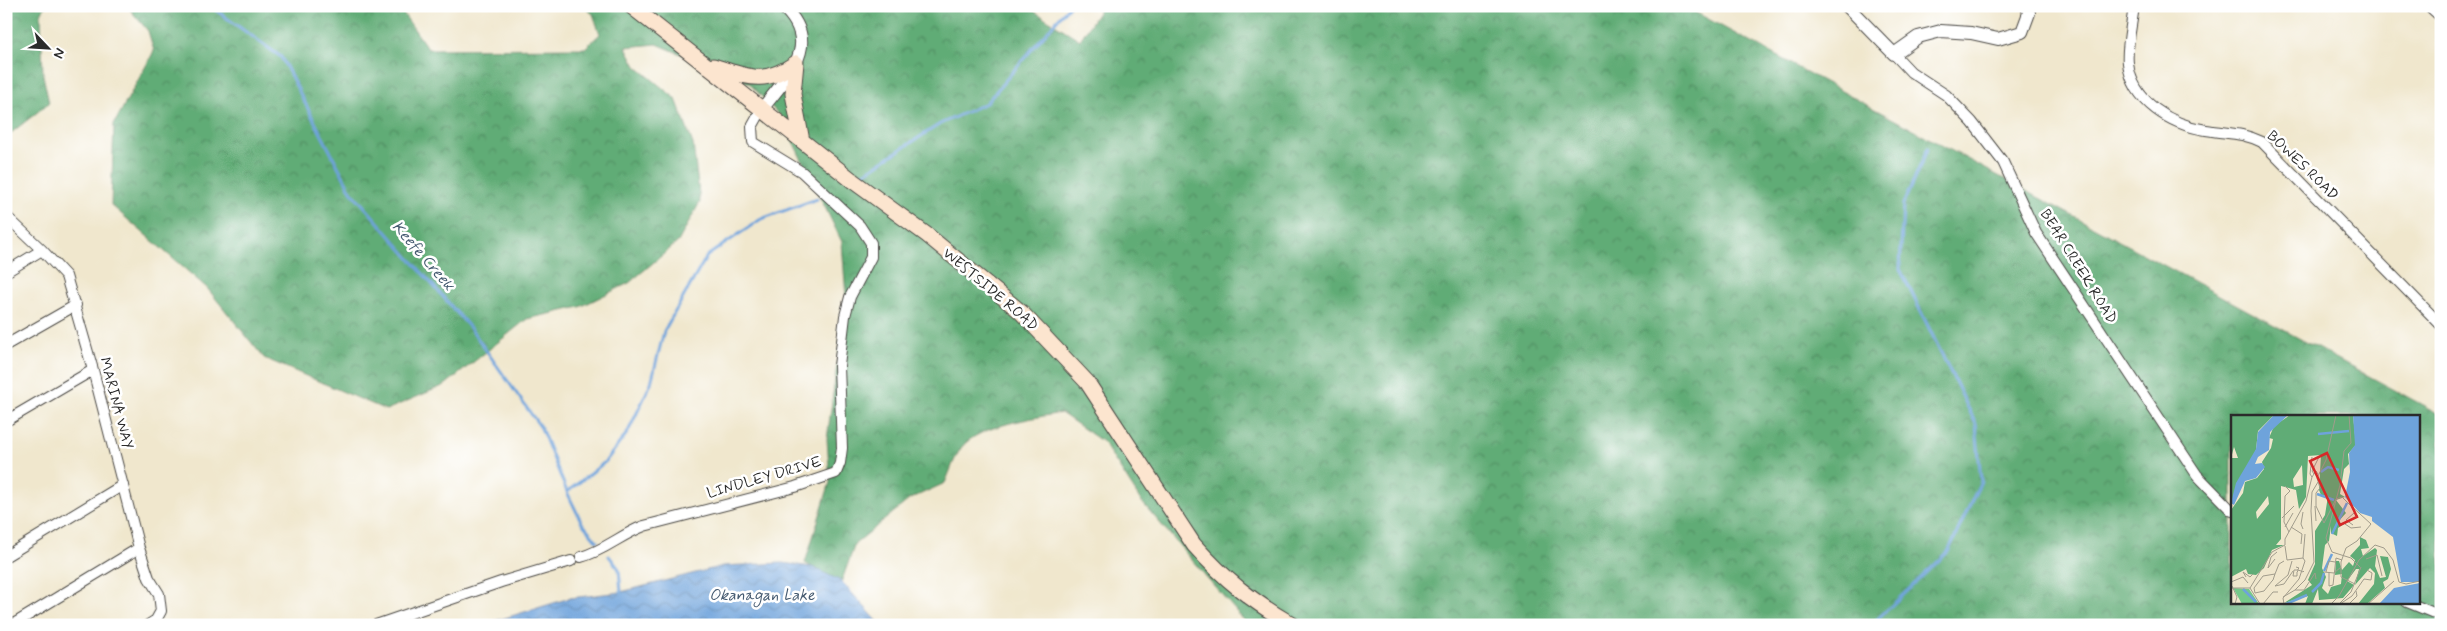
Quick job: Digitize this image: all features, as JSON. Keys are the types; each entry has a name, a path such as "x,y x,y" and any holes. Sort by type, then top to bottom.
{"main road":[{"name":"WESTSIDE ROAD","path":"631,6 802,141 973,271 1042,332 1087,382 1200,551 1238,590 1293,625"},
{"path":"702,63 746,77 762,78 779,75 796,63"},
{"path":"796,63 793,94 802,141"}],"street":[{"path":"762,109 796,63 803,40 794,17 782,6"},
{"name":"BEAR CREEK ROAD","path":"1847,6 1911,72 1946,95 1972,122 2003,162 2036,233 2197,475 2231,510"},
{"path":"1894,54 1918,37 1941,31 1971,33 1998,39 2022,32 2029,13 2027,6"},
{"name":"BOWES ROAD","path":"2134,6 2128,63 2135,87 2152,107 2180,124 2206,130 2245,134 2262,142 2441,325"},
{"path":"2429,6 2441,17"},
{"name":"LINDLEY DRIVE","path":"581,558 604,548 629,531 795,487 836,472 840,463 842,448 839,366 845,316 850,297 871,257 871,243 860,226 802,172 753,142 752,127 762,109"},
{"name":"MARINA WAY","path":"6,216 66,276 76,305 139,548 149,578 160,594 161,611 156,620 148,625"},
{"path":"6,272 42,250"},
{"path":"6,345 76,305"},
{"path":"6,420 93,370"},
{"path":"6,556 123,486"},
{"path":"12,625 139,548"},
{"path":"376,625 501,582 570,561"},
{"path":"2412,604 2441,616"}],"green space":[{"path":"6,6 45,6 41,14 43,75 49,103 6,137"},
{"path":"127,6 398,6 428,49 585,48 600,34 593,14 583,6 1026,6 1080,40 1102,6 1684,6 2441,415 2441,625 1248,625 1141,501 1103,442 1061,413 1022,420 993,428 969,440 961,448 945,483 910,499 855,544 841,583 805,563 830,482 827,439 846,298 842,242 781,117 749,83 657,44 626,47 636,66 676,99 693,144 700,202 678,242 629,283 580,307 527,319 445,385 386,410 264,358 207,288 111,205 114,124 154,51 148,31"}],"water":[{"name":"Okanagan Lake","path":"782,563 812,567 841,581 881,625 482,625 570,598 621,592 723,566"}],"waterway":[{"name":"Keefe Creek","path":"210,6 281,57 351,191 471,329 541,428 582,523 597,541"},
{"path":"861,175 940,124 986,103 1069,6"},
{"path":"1871,625 1948,552 1981,481 1976,424 1900,269 1903,204 1928,148"},
{"path":"567,492 605,462 628,432 651,383 664,331 707,256 761,219 817,199"},
{"name":"Keefe Creek","path":"609,556 619,569 621,592"}]}
